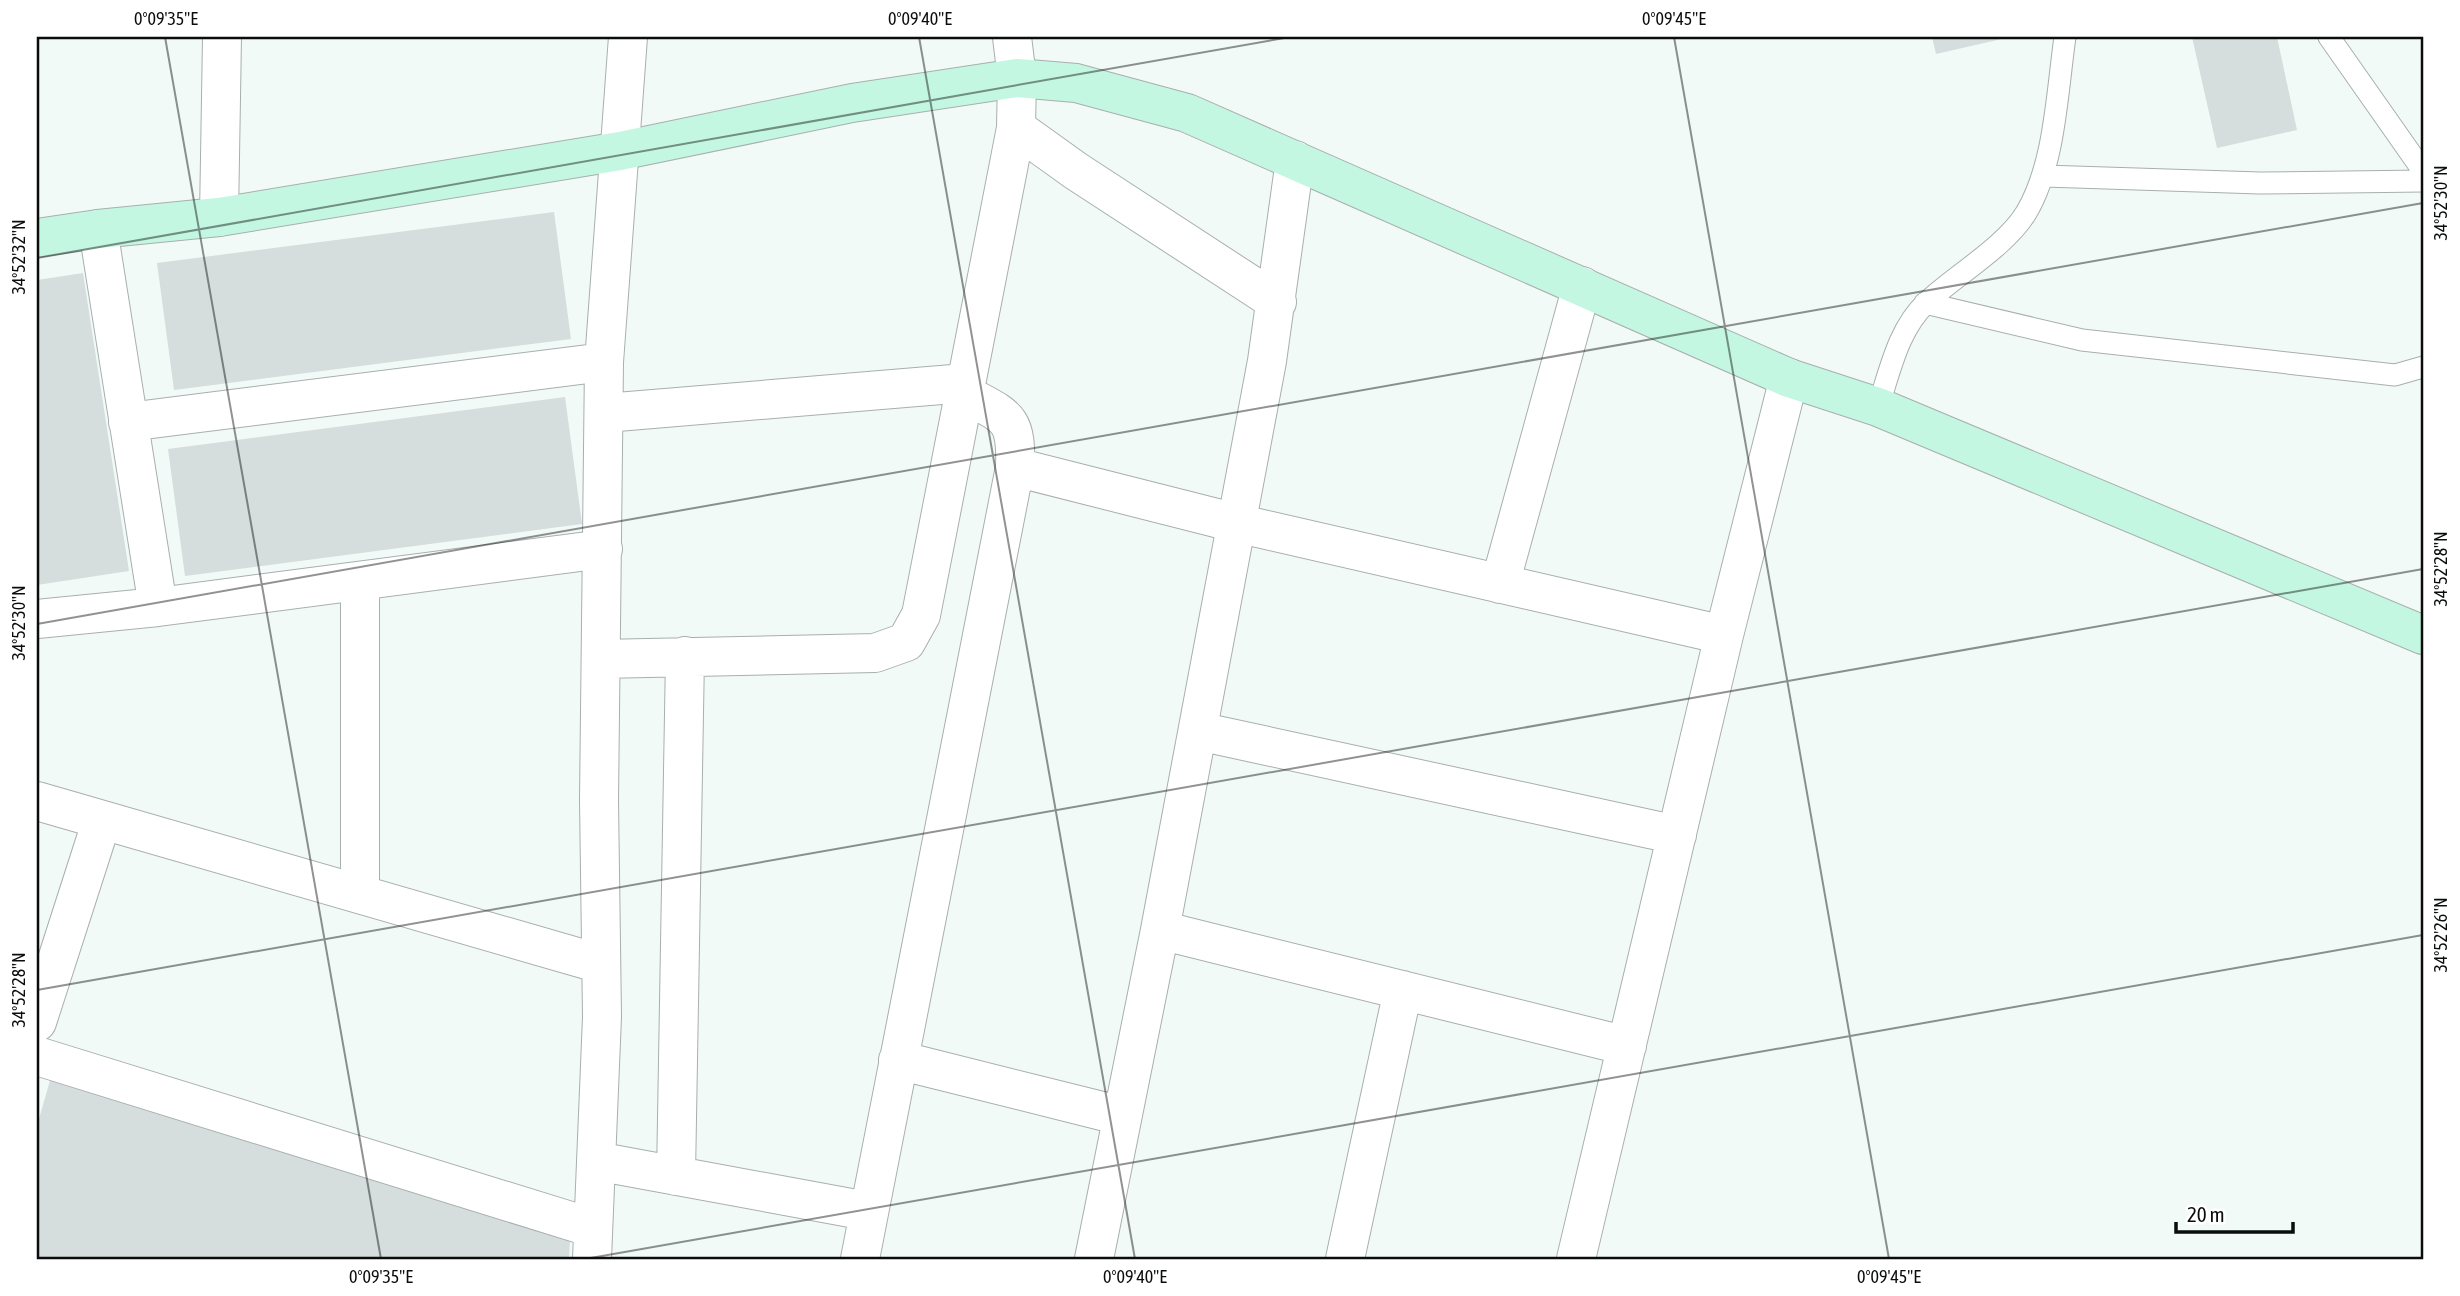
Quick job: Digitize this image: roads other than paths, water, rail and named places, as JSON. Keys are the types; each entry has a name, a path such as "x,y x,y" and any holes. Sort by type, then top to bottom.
{"main road":[{"path":"37,238 219,217 620,151 852,103 1017,78 1076,83 1186,113 1789,378 1878,407 2423,635"}],"street":[{"path":"219,217 222,37"},
{"path":"37,1056 592,1244 601,964 604,362 628,37"},
{"path":"601,659 875,653 906,642 921,615 1016,128 1017,78 1012,37"},
{"path":"1016,128 1076,171 1277,302"},
{"path":"1094,1259 1237,523 1277,302 1295,160"},
{"path":"98,229 158,607"},
{"path":"1500,584 1582,286"},
{"path":"128,422 604,362"},
{"path":"1576,1259 1724,635 1789,378"},
{"path":"605,413 964,388 1012,425 1016,437 1015,467 867,1211 860,1259"},
{"path":"1015,467 1237,523 1724,635"},
{"path":"37,619 158,607 603,549"},
{"path":"360,581 360,894"},
{"path":"676,1176 685,656"},
{"path":"1198,731 1677,835"},
{"path":"37,801 601,964"},
{"path":"37,1022 102,820"},
{"path":"1160,930 1627,1046"},
{"path":"1345,1259 1403,990"},
{"path":"898,1060 1122,1116"},
{"path":"596,1161 867,1211"}],"lane":[{"path":"1878,407 1904,331 1925,303 1986,254 2025,215 2043,176 2065,37"},
{"path":"2329,37 2423,171"},
{"path":"2043,176 2260,183 2423,181"},
{"path":"1925,303 2082,340 2395,375 2423,366"}]}
